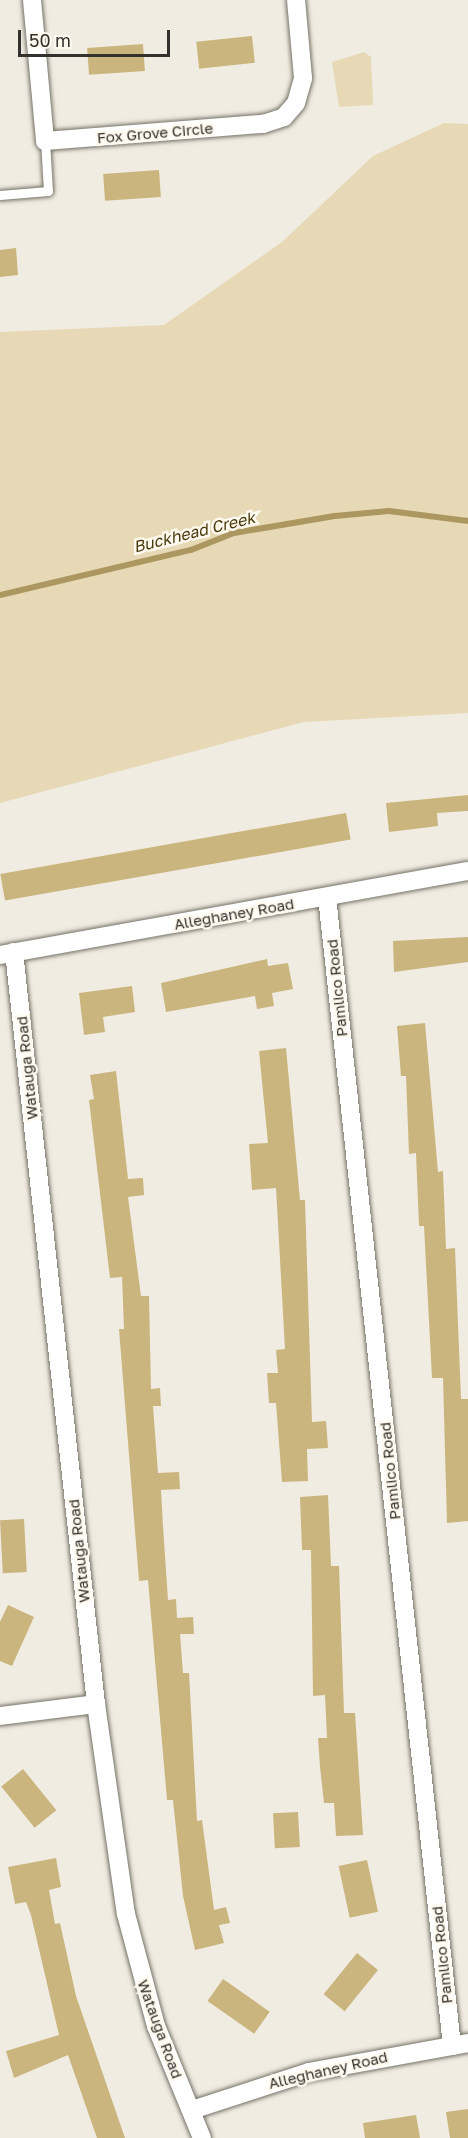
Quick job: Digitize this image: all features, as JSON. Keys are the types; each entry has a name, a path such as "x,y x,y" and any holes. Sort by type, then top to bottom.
{"street":[{"path":"32,0 45,141"},
{"name":"Fox Grove Circle","path":"45,141 263,124 284,117 296,103 303,78 296,0"},
{"name":"Alleghaney Road","path":"7,954 468,871"},
{"name":"Pamlico Road","path":"327,897 460,2044"},
{"name":"Watauga Road","path":"7,954 96,1704 136,1958 156,2026 202,2138"},
{"path":"0,1716 96,1704"},
{"name":"Alleghaney Road","path":"192,2110 309,2072 460,2044"}],"lane":[{"path":"0,195 48,191 45,141"}],"shaded area":[{"path":"364,52 371,57 373,105 339,107 332,62"},
{"path":"444,123 468,124 468,713 304,722 0,803 0,332 164,325 282,242 373,156"}],"building":[{"path":"252,36 255,63 199,69 196,42"},
{"path":"143,44 145,71 89,75 87,48"},
{"path":"159,170 161,197 105,201 103,174"},
{"path":"16,248 18,275 0,277 0,250"},
{"path":"468,795 468,811 437,813 438,826 389,832 386,803"},
{"path":"346,813 351,840 5,901 0,874"},
{"path":"468,937 468,962 394,972 393,941"},
{"path":"267,959 268,966 288,963 293,989 272,993 274,1006 257,1009 255,996 166,1012 161,983"},
{"path":"132,986 135,1012 103,1017 105,1032 84,1035 79,993"},
{"path":"425,1023 438,1172 443,1171 446,1249 455,1248 461,1399 468,1399 468,1521 447,1523 443,1378 432,1378 424,1226 419,1226 416,1153 409,1154 406,1076 401,1076 397,1026"},
{"path":"286,1048 300,1200 305,1200 312,1422 326,1421 328,1448 307,1449 308,1481 282,1482 276,1403 269,1403 267,1373 278,1373 276,1350 285,1349 276,1188 252,1190 249,1144 268,1143 259,1051"},
{"path":"116,1071 128,1179 143,1178 144,1195 128,1197 141,1296 149,1296 151,1389 160,1388 161,1406 153,1406 158,1473 179,1472 180,1489 161,1490 168,1600 176,1599 177,1618 193,1617 194,1634 180,1634 183,1673 189,1673 197,1821 202,1820 214,1910 226,1907 230,1923 219,1925 224,1943 195,1950 183,1896 173,1800 167,1800 148,1580 139,1581 119,1329 124,1329 122,1277 110,1278 89,1100 94,1099 90,1075"},
{"path":"328,1495 331,1566 339,1566 344,1713 355,1713 363,1835 336,1836 334,1803 324,1803 320,1767 318,1738 327,1738 325,1695 313,1696 311,1550 302,1550 300,1497"},
{"path":"24,1519 27,1572 3,1573 0,1520"},
{"path":"8,1605 34,1617 12,1666 0,1661 0,1622"},
{"path":"23,1769 56,1810 35,1828 1,1787"},
{"path":"298,1812 300,1847 275,1848 273,1813"},
{"path":"56,1858 61,1887 49,1890 55,1924 60,1923 76,1996 125,2138 97,2138 68,2055 14,2078 6,2051 59,2035 31,1915 26,1902 15,1904 8,1867"},
{"path":"367,1860 378,1912 350,1918 339,1866"},
{"path":"357,1953 378,1970 345,2011 324,1994"},
{"path":"223,1979 270,2012 254,2034 208,2001"},
{"path":"468,2109 468,2138 450,2138 446,2112"},
{"path":"416,2115 420,2138 365,2138 363,2123"}],"waterway":[{"name":"Buckhead Creek","path":"0,595 191,550 234,533 335,516 389,511 468,521"}]}
